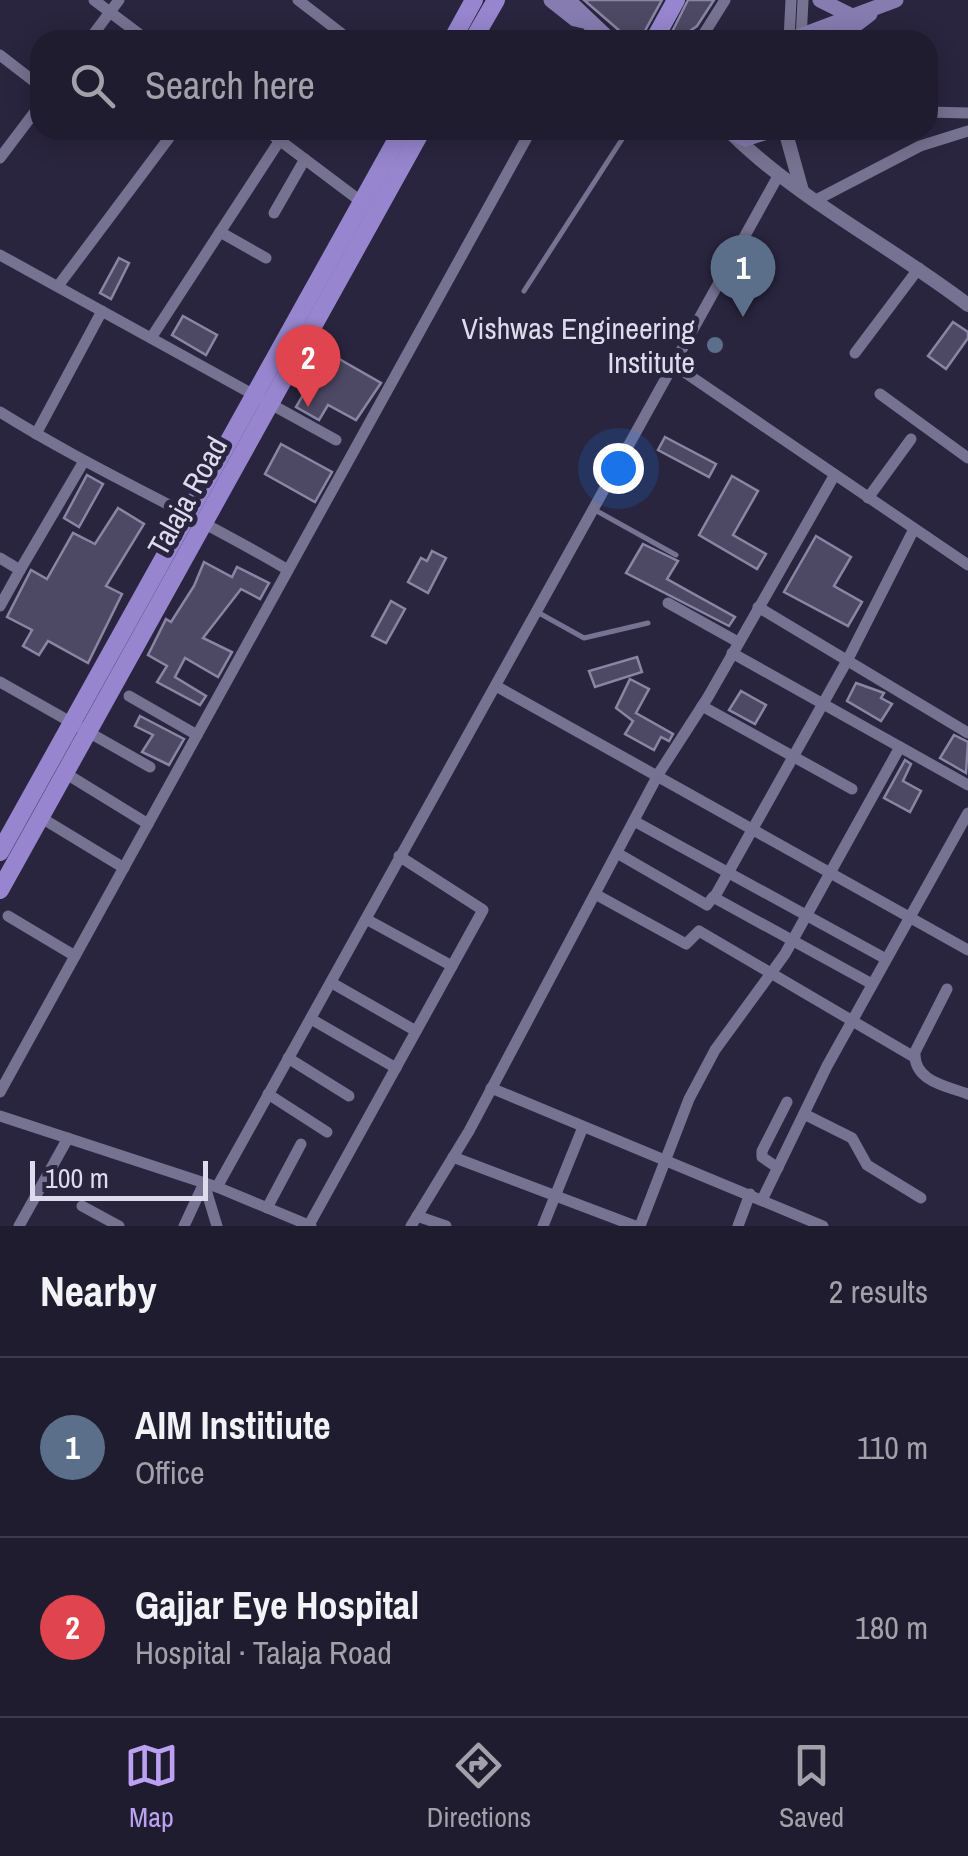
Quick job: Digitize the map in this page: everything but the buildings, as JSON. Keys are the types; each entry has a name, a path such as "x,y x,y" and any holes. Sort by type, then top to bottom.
{"main road":[{"path":"458,30 474,0"},
{"path":"479,30 496,0"},
{"path":"551,0 588,30"},
{"path":"568,0 588,30"},
{"path":"660,30 676,0"},
{"path":"820,0 852,16"},
{"path":"817,30 889,3"},
{"path":"850,30 889,3"},
{"name":"Talaja Road","path":"369,207 398,140"},
{"name":"Talaja Road","path":"0,890 8,845 80,727 369,207 415,140"},
{"name":"Talaja Road","path":"8,845 40,817 65,773 80,727"}],"street":[{"path":"94,0 134,30"},
{"path":"96,30 120,0"},
{"path":"298,0 337,30"},
{"path":"706,30 724,0"},
{"path":"791,0 794,30"},
{"path":"797,30 803,0"},
{"path":"0,55 30,78"},
{"path":"938,112 968,113"},
{"path":"0,158 30,118"},
{"path":"818,199 920,146 968,131"},
{"path":"58,286 168,140"},
{"path":"151,338 280,140 369,207"},
{"path":"0,1092 525,140"},
{"path":"738,140 777,178 818,199 965,297"},
{"path":"788,140 802,191"},
{"path":"274,213 305,159"},
{"path":"217,1187 777,178"},
{"path":"220,232 266,258"},
{"path":"0,254 336,440"},
{"path":"855,353 919,268"},
{"path":"36,434 102,311"},
{"path":"674,365 968,566"},
{"path":"880,394 968,458"},
{"path":"0,412 84,461 197,516 288,570"},
{"path":"868,498 911,439"},
{"path":"0,606 84,461"},
{"path":"446,1226 414,1221 492,1088 659,773 702,706 834,476"},
{"path":"617,853 707,905 714,898 848,659 914,529"},
{"path":"0,558 20,570"},
{"path":"668,603 823,703 968,785"},
{"path":"758,607 968,733"},
{"path":"0,682 150,767"},
{"path":"496,686 754,826 968,950"},
{"path":"129,696 197,735"},
{"path":"702,706 852,789"},
{"path":"453,1158 638,1226 664,1159 715,1050 792,940 900,747"},
{"path":"65,773 148,824"},
{"path":"738,1226 778,1168 852,1021 968,813"},
{"path":"40,817 124,868"},
{"path":"634,821 886,960"},
{"path":"0,1116 204,1182 310,1226 483,910 399,856"},
{"path":"595,894 686,944 699,931 914,1058 925,1077 968,1094"},
{"path":"714,898 872,984"},
{"path":"8,916 75,956"},
{"path":"366,919 452,966"},
{"path":"332,983 416,1031"},
{"path":"914,1058 947,988"},
{"path":"311,1018 396,1068"},
{"path":"288,1058 348,1096"},
{"path":"492,1088 823,1226"},
{"path":"268,1094 327,1132"},
{"path":"778,1168 762,1158 762,1150 787,1102"},
{"path":"804,1114 852,1138 867,1164 921,1198"},
{"path":"544,1226 583,1127"},
{"path":"18,1226 68,1138"},
{"path":"267,1208 301,1144"},
{"path":"184,1226 204,1182"},
{"path":"204,1182 217,1226"},
{"path":"82,1206 118,1226"}],"lane":[{"path":"524,292 622,140"},
{"path":"591,508 676,555"},
{"path":"535,611 584,638 648,623"}],"place":[{"name":"AIM Institiute","path":"743,317"},
{"name":"Vishwas Engineering Institute","path":"715,345"},
{"name":"Gajjar Eye Hospital","path":"308,407"}]}
